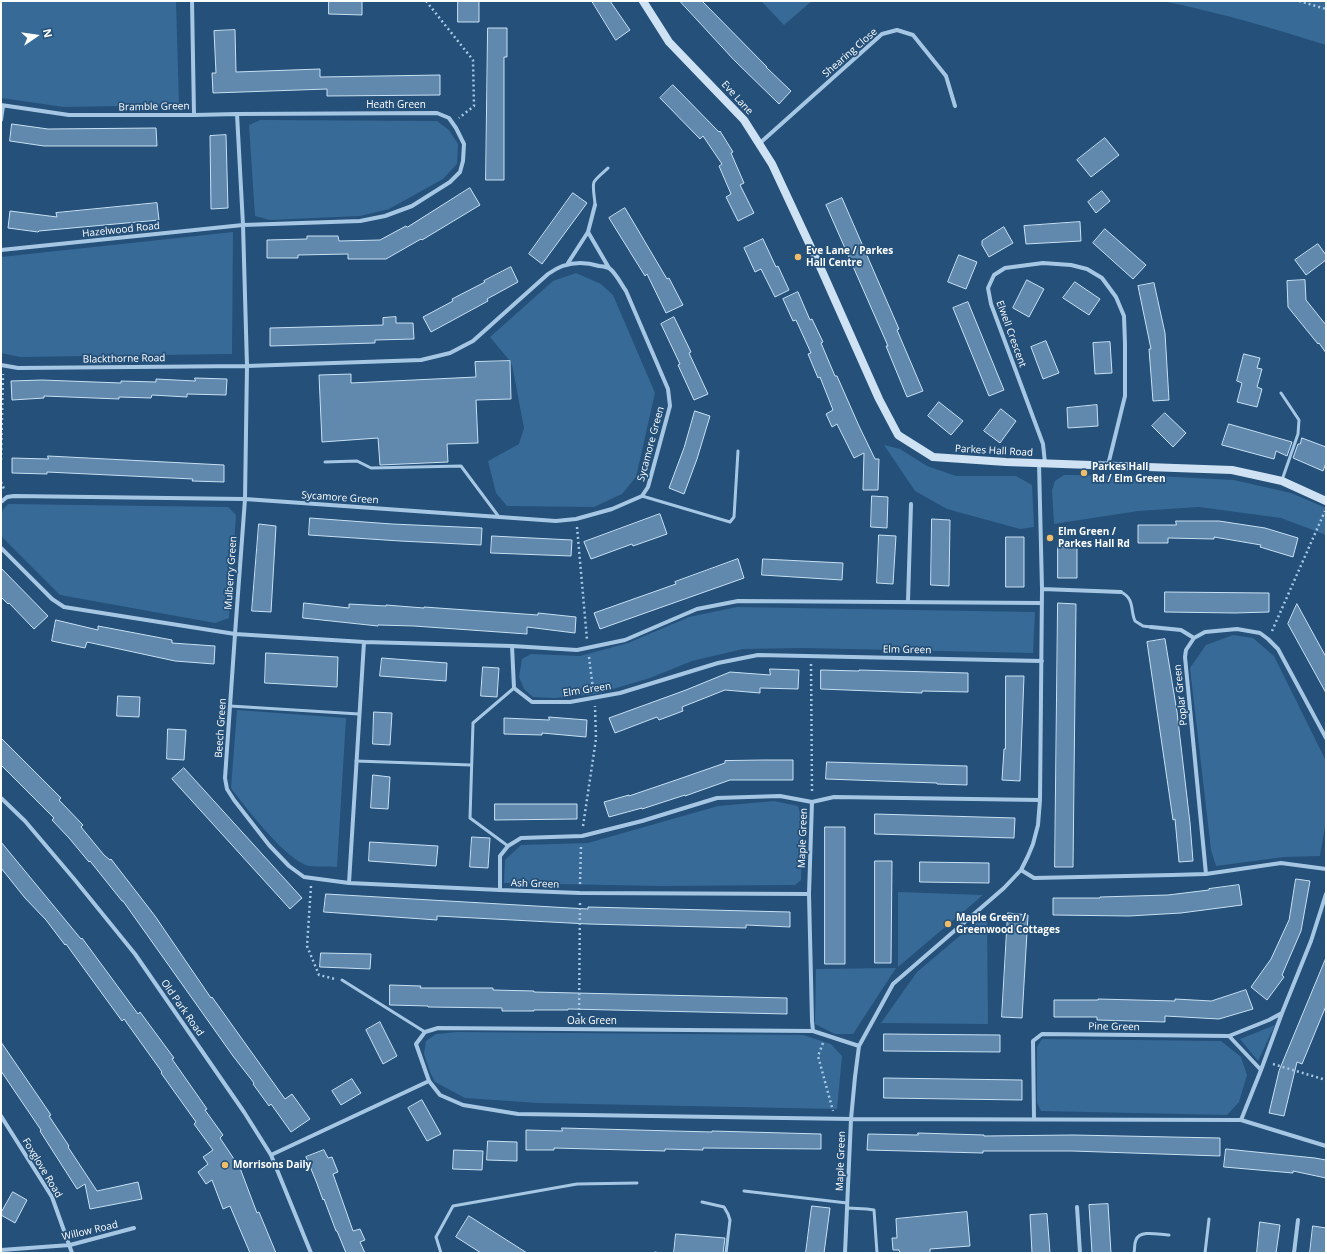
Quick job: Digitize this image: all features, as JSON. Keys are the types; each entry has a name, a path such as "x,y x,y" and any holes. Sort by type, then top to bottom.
{"street":[{"name":"Bramble Green","path":"2,106 69,116 194,115 192,1"},
{"name":"Eve Lane","path":"643,1 669,42 744,120 772,164 799,221"},
{"name":"Shearing Close","path":"760,143 882,34 897,30 913,35 946,76 955,106"},
{"path":"1,120 2,106"},
{"name":"Heath Green","path":"194,115 437,113 449,118 453,123"},
{"path":"1,502 7,497 14,496 245,499 247,366 243,226 237,114"},
{"path":"243,226 360,221 385,216 412,206 450,182 460,172 463,161 464,144 453,123"},
{"path":"568,263 588,232 595,205"},
{"name":"Parkes Hall Road","path":"799,221 879,399 898,435 933,457 1108,466 1232,470 1282,481 1326,501"},
{"name":"Hazelwood Road","path":"1,250 243,226"},
{"name":"Sycamore Green","path":"245,499 556,520 576,519 612,509 642,496 648,487 670,406 668,389 626,291 618,278 609,268 588,232"},
{"path":"247,366 421,360 450,353 473,341 557,267 568,263 582,262 609,268"},
{"name":"Elwell Crescent","path":"1042,463 1043,444 991,304 988,288 994,275 1005,268 1043,263 1071,265 1087,269 1102,278 1116,297 1124,316 1125,396 1108,466"},
{"name":"Blackthorne Road","path":"2,365 18,368 247,366"},
{"path":"1042,463 1042,661"},
{"name":"Mulberry Green","path":"235,634 245,499"},
{"path":"908,602 911,504"},
{"path":"1,548 52,599 64,607 235,634 364,642 512,646 577,650 625,640 698,609 738,601 1042,603"},
{"path":"1042,589 1120,592"},
{"path":"1151,627 1181,630 1194,638 1205,632 1236,629 1260,634 1268,639 1278,649 1326,738"},
{"name":"Beech Green","path":"235,634 225,778 227,789 269,845 289,866 304,877 349,883 500,890"},
{"name":"Poplar Green","path":"1194,638 1186,650 1185,657 1206,874"},
{"path":"349,883 364,642"},
{"path":"512,646 514,688"},
{"name":"Elm Green","path":"514,688 532,702 570,702 620,693 718,663 758,655 1042,661"},
{"name":"Maple Green","path":"845,1253 851,1119 859,1046 893,984 1004,888 1021,870 1028,856 1038,825 1040,800 1042,661"},
{"path":"508,846 522,838 582,836 642,821 717,798 780,796 812,802"},
{"name":"Maple Green","path":"813,1031 809,894 812,802 834,797 1040,800"},
{"name":"Old Park Road","path":"1,798 25,821 135,954 244,1112 271,1155 311,1253"},
{"name":"Ash Green","path":"508,846 500,856 500,890 580,893 809,894"},
{"path":"1021,870 1034,878 1172,876 1206,874 1281,863 1326,869"},
{"path":"1241,1120 1311,941 1326,894"},
{"path":"1261,1070 1229,1036 1269,1020 1282,1013"},
{"name":"Oak Green","path":"425,1032 438,1028 813,1031"},
{"path":"813,1031 859,1046"},
{"path":"425,1032 416,1044 429,1081 440,1095 463,1105 518,1114 833,1119 1241,1120 1326,1146"},
{"name":"Pine Green","path":"1034,1119 1034,1042 1042,1034 1229,1036"},
{"path":"271,1155 429,1081"},
{"name":"Foxglove Road","path":"1,1116 52,1198 72,1253"},
{"path":"1077,1207 1080,1253"},
{"path":"1294,1253 1298,1220"},
{"name":"Willow Road","path":"1,1250 70,1245 134,1228"}],"lane":[{"path":"595,205 593,187 594,182 608,168"},
{"path":"1281,393 1299,420 1298,434 1282,481"},
{"path":"642,496 730,522 734,518 738,451"},
{"path":"325,462 357,461 371,468 460,466 499,517"},
{"path":"1120,592 1127,596 1130,600 1135,621 1142,626 1151,627"},
{"path":"508,846 470,818 471,765 473,723 514,688"},
{"path":"230,706 359,714"},
{"path":"356,761 471,765"},
{"path":"342,980 425,1032"},
{"path":"441,1253 436,1238 453,1206 577,1184 637,1183"},
{"path":"744,1191 874,1210 877,1253"},
{"path":"702,1202 724,1207 728,1214 730,1220 726,1253"},
{"path":"1205,1253 1209,1219"},
{"path":"1134,1253 1136,1239 1140,1235 1145,1233 1169,1235"}],"path":[{"path":"426,1 473,60 474,106 453,123"},
{"path":"1299,1 1326,9"},
{"path":"1,460 2,365"},
{"path":"1268,639 1326,508"},
{"path":"576,519 594,698 596,739 582,836 579,1029"},
{"path":"811,656 812,802"},
{"path":"311,878 307,946 319,975 342,980"},
{"path":"825,1035 818,1056 833,1112 833,1119"},
{"path":"1264,1062 1326,1080"}],"shaded area":[{"path":"1,1 176,1 179,105 64,107 1,98"},
{"path":"761,1 812,1 784,25"},
{"path":"1162,1 1326,1 1326,45 1204,10"},
{"path":"260,120 437,121 449,130 458,144 457,164 443,179 389,209 360,216 270,220 255,216 249,125"},
{"path":"233,232 232,354 20,357 1,353 1,257"},
{"path":"576,273 601,284 613,295 655,393 636,477 622,494 594,507 507,506 496,493 488,461 519,444 524,428 512,365 490,337 553,281"},
{"path":"884,445 900,449 927,466 956,476 1016,476 1032,485 1034,527 1020,529 947,509 915,491"},
{"path":"1064,475 1157,476 1234,480 1291,493 1326,508 1326,535 1281,518 1199,507 1138,511 1054,524 1052,490 1055,481"},
{"path":"8,504 228,507 236,515 229,618 215,623 60,595 1,536 1,512"},
{"path":"737,607 1035,612 1033,653 803,648 743,649 692,661 650,678 596,694 555,698 533,697 524,689 519,677 522,659 531,654 580,656 628,643 689,617"},
{"path":"1233,635 1253,638 1274,656 1326,761 1326,821 1320,856 1284,857 1216,866 1211,850 1190,668 1206,645"},
{"path":"237,710 346,718 337,867 309,866 300,862 278,844 246,808 231,788"},
{"path":"774,801 798,806 802,820 801,880 795,885 659,886 504,883 505,860 521,845 588,843 718,806"},
{"path":"898,892 983,895 898,967"},
{"path":"987,913 988,1024 881,1023 917,972"},
{"path":"896,968 853,1034 835,1034 815,1024 816,969"},
{"path":"1275,1025 1258,1061 1240,1039"},
{"path":"457,1032 803,1035 831,1044 842,1056 837,1109 538,1103 465,1098 435,1082 424,1054 426,1041 436,1034"},
{"path":"1042,1039 1221,1041 1241,1057 1247,1075 1239,1102 1227,1115 1041,1111 1037,1103 1037,1047"}],"building":[{"path":"329,1 362,1 362,15 329,14"},
{"path":"458,1 479,1 479,22 458,22"},
{"path":"592,1 610,1 630,30 616,40"},
{"path":"680,1 702,1 791,91 779,104 734,60"},
{"path":"488,28 507,28 507,57 504,57 504,180 486,180"},
{"path":"235,30 236,72 320,69 320,77 440,75 440,95 327,96 327,89 213,93 212,73 216,73 214,31"},
{"path":"673,85 719,132 720,131 733,152 731,153 744,183 740,185 754,213 738,221 726,197 731,194 719,166 722,164 703,136 700,139 660,98"},
{"path":"12,124 48,129 156,128 157,146 44,146 10,141"},
{"path":"226,135 228,208 211,209 210,136"},
{"path":"1105,138 1119,155 1091,177 1077,160"},
{"path":"470,188 480,205 422,240 421,239 386,259 348,259 348,254 298,255 298,258 267,258 267,240 307,239 307,236 338,236 339,241 380,240 406,226 407,227"},
{"path":"1102,191 1110,201 1096,213 1088,202"},
{"path":"573,193 587,203 542,264 529,254"},
{"path":"842,198 899,329 897,330 923,391 907,397 886,346 888,346 826,205"},
{"path":"157,203 159,220 38,232 8,228 10,211 57,217 56,213"},
{"path":"625,208 667,279 669,278 683,305 666,313 647,274 645,276 609,218"},
{"path":"1080,222 1081,241 1026,244 1024,226"},
{"path":"1004,227 1013,243 989,257 982,245 982,241"},
{"path":"1105,229 1146,265 1133,279 1093,243"},
{"path":"763,239 789,290 775,297 761,269 755,272 744,248"},
{"path":"1318,244 1326,255 1326,260 1306,275 1295,260"},
{"path":"959,255 977,262 966,289 948,282"},
{"path":"511,267 518,282 487,299 488,301 431,332 423,317 453,301 452,299"},
{"path":"1027,280 1044,289 1029,317 1013,308"},
{"path":"1305,280 1306,300 1326,325 1326,353 1288,307 1287,281"},
{"path":"1075,282 1100,299 1089,315 1063,298"},
{"path":"1154,283 1165,333 1169,400 1153,401 1149,349 1151,349 1138,286"},
{"path":"798,292 810,320 812,319 823,342 821,343 835,376 837,376 875,459 879,459 878,490 863,490 864,453 854,458 837,424 832,427 826,414 833,410 820,377 818,378 808,354 811,353 796,320 793,321 783,299"},
{"path":"968,302 1004,390 989,396 953,308"},
{"path":"396,317 396,323 413,323 414,339 375,340 375,343 270,346 270,328 383,325 383,318"},
{"path":"674,317 691,352 689,353 708,394 694,400 678,365 680,364 661,324"},
{"path":"1046,341 1059,373 1043,379 1031,347"},
{"path":"1110,342 1112,373 1095,374 1093,343"},
{"path":"1244,354 1260,358 1257,368 1262,369 1257,387 1262,389 1257,407 1237,402 1242,383 1237,381"},
{"path":"510,361 511,399 476,400 478,443 447,444 448,462 380,465 378,438 322,442 319,375 351,374 351,383 476,377 475,362"},
{"path":"195,378 227,379 226,395 187,394 187,397 152,395 151,398 119,397 119,399 44,396 44,398 12,400 11,381 42,380 121,383 121,381 156,382 156,379 195,381"},
{"path":"939,402 963,421 951,435 928,416"},
{"path":"1097,405 1098,426 1068,428 1067,408"},
{"path":"1001,409 1016,421 1000,443 984,431"},
{"path":"695,411 710,416 697,459 684,494 669,488 684,448"},
{"path":"1165,413 1186,433 1173,447 1152,426"},
{"path":"1229,424 1292,442 1287,456 1276,451 1274,459 1222,445"},
{"path":"1302,438 1326,447 1326,463 1323,471 1293,458"},
{"path":"48,456 224,465 224,482 192,481 193,479 47,472 47,474 12,473 12,458 48,459"},
{"path":"872,496 888,497 887,528 871,527"},
{"path":"660,514 667,534 633,546 632,544 591,559 584,542"},
{"path":"310,518 392,524 482,528 481,545 309,535"},
{"path":"932,519 950,520 949,586 931,585"},
{"path":"1176,521 1219,521 1265,528 1298,538 1293,557 1260,547 1261,545 1214,537 1214,539 1168,538 1168,543 1138,543 1138,525 1176,525"},
{"path":"259,524 276,526 271,612 252,611"},
{"path":"879,535 896,536 893,584 877,583"},
{"path":"492,536 572,540 571,556 491,553"},
{"path":"1006,537 1024,537 1024,587 1006,587"},
{"path":"1058,546 1077,546 1077,578 1058,578"},
{"path":"738,559 744,578 600,629 594,613 676,584 675,582"},
{"path":"763,559 843,563 842,580 762,575"},
{"path":"1,568 48,616 34,629 9,603 8,604 1,597"},
{"path":"1165,592 1269,593 1269,612 1165,612"},
{"path":"304,603 349,608 349,604 386,605 538,615 538,613 576,617 575,633 527,627 527,634 414,626 378,626 303,618"},
{"path":"1058,603 1076,604 1073,867 1055,867"},
{"path":"1297,604 1326,657 1326,693 1288,624"},
{"path":"56,620 98,630 98,626 172,640 172,643 215,646 214,664 175,661 87,642 85,648 52,641"},
{"path":"1165,639 1177,712 1193,861 1179,862 1175,819 1173,820 1147,642"},
{"path":"266,653 338,657 337,687 265,683"},
{"path":"382,658 447,663 446,681 380,676"},
{"path":"483,667 499,668 497,697 481,696"},
{"path":"770,669 799,670 798,689 760,688 760,693 725,690 682,707 683,711 659,720 657,717 615,733 609,718 730,672 770,675"},
{"path":"821,670 968,673 968,692 922,691 922,693 821,689"},
{"path":"1006,676 1024,676 1020,781 1002,780 1005,749"},
{"path":"118,696 140,697 139,717 117,716"},
{"path":"374,712 392,713 390,745 373,744"},
{"path":"549,717 587,720 586,737 542,733 542,735 504,734 504,718 549,720"},
{"path":"168,729 186,730 184,760 167,759"},
{"path":"1,738 61,798 59,800 83,825 81,827 104,855 110,860 111,859 155,916 211,998 212,997 285,1099 292,1094 310,1119 291,1132 271,1104 269,1106 123,901 90,861 89,862 52,820 54,818 1,765"},
{"path":"793,760 793,780 730,780 685,796 609,817 604,802 629,796 725,763 725,761"},
{"path":"827,762 967,766 967,785 826,779"},
{"path":"184,768 302,898 290,909 172,779"},
{"path":"373,775 390,777 388,809 371,808"},
{"path":"495,804 577,804 577,819 495,820"},
{"path":"875,814 1015,818 1014,838 875,834"},
{"path":"825,827 845,827 845,964 825,964"},
{"path":"472,837 490,838 488,868 470,867"},
{"path":"1,842 81,939 82,938 138,1014 140,1012 174,1058 172,1059 207,1109 205,1110 223,1135 220,1138 240,1168 257,1213 259,1212 276,1253 250,1253 230,1206 223,1209 212,1180 206,1184 198,1172 208,1164 203,1157 213,1150 194,1124 196,1122 124,1019 122,1021 66,944 65,945 46,920 25,898 1,868"},
{"path":"370,842 438,846 436,866 369,861"},
{"path":"875,861 892,861 891,963 875,963"},
{"path":"920,862 989,863 989,883 920,882"},
{"path":"1296,879 1310,881 1301,931 1282,975 1284,977 1267,1000 1251,987 1271,959 1289,920"},
{"path":"1239,885 1242,905 1181,913 1129,916 1053,915 1053,898 1100,898 1168,895"},
{"path":"326,894 588,909 588,907 790,912 790,927 746,925 746,928 588,924 437,916 437,920 324,912"},
{"path":"1008,913 1028,915 1022,1018 1002,1017"},
{"path":"321,953 371,954 370,969 320,967"},
{"path":"1326,958 1326,1006 1302,1064 1297,1062 1284,1116 1269,1113 1279,1071"},
{"path":"390,985 421,986 420,988 493,988 493,990 534,992 787,998 787,1014 568,1009 502,1011 502,1008 390,1005"},
{"path":"1246,990 1253,1009 1219,1019 1165,1016 1165,1022 1097,1020 1097,1017 1054,1017 1054,1000 1098,999 1175,1001 1175,999 1211,1001"},
{"path":"380,1022 397,1056 383,1064 366,1030"},
{"path":"884,1034 1000,1035 1000,1052 884,1051"},
{"path":"1,1042 51,1115 49,1116 97,1191 138,1182 142,1199 90,1209 85,1184 77,1189 40,1131 41,1130 1,1071"},
{"path":"884,1078 1022,1080 1022,1100 884,1098"},
{"path":"352,1079 361,1093 341,1105 332,1091"},
{"path":"422,1100 441,1134 427,1141 408,1108"},
{"path":"562,1128 821,1134 821,1149 703,1148 703,1150 665,1149 665,1151 554,1148 554,1150 526,1150 526,1130 562,1131"},
{"path":"918,1133 984,1136 1073,1135 1220,1138 1220,1156 1072,1151 983,1151 983,1153 867,1150 868,1134 918,1135"},
{"path":"488,1141 517,1142 517,1161 487,1160"},
{"path":"1226,1149 1326,1160 1326,1178 1293,1171 1293,1173 1224,1167"},
{"path":"324,1150 328,1158 332,1157 338,1172 333,1174 353,1231 360,1229 365,1240 360,1242 365,1253 346,1253 324,1199 323,1200 306,1157"},
{"path":"454,1150 483,1151 482,1170 453,1169"},
{"path":"13,1192 27,1200 15,1223 1,1215"},
{"path":"1108,1204 1111,1253 1092,1253 1089,1205"},
{"path":"812,1206 830,1208 824,1253 806,1253"},
{"path":"967,1212 970,1246 930,1249 930,1253 900,1253 899,1250 893,1250 892,1238 897,1238 896,1219"},
{"path":"1047,1214 1050,1253 1032,1253 1030,1215"},
{"path":"469,1216 527,1253 481,1253 456,1237"},
{"path":"1260,1222 1280,1225 1276,1253 1257,1253"},
{"path":"1313,1226 1326,1228 1326,1253 1310,1253"},
{"path":"676,1234 725,1238 723,1253 674,1253"}],"place":[{"name":"Eve Lane / Parkes Hall Centre","path":"798,257"},
{"name":"Parkes Hall Rd / Elm Green","path":"1084,473"},
{"name":"Elm Green / Parkes Hall Rd","path":"1050,538"},
{"name":"Maple Green / Greenwood Cottages","path":"948,924"},
{"name":"Morrisons Daily","path":"225,1165"}]}
